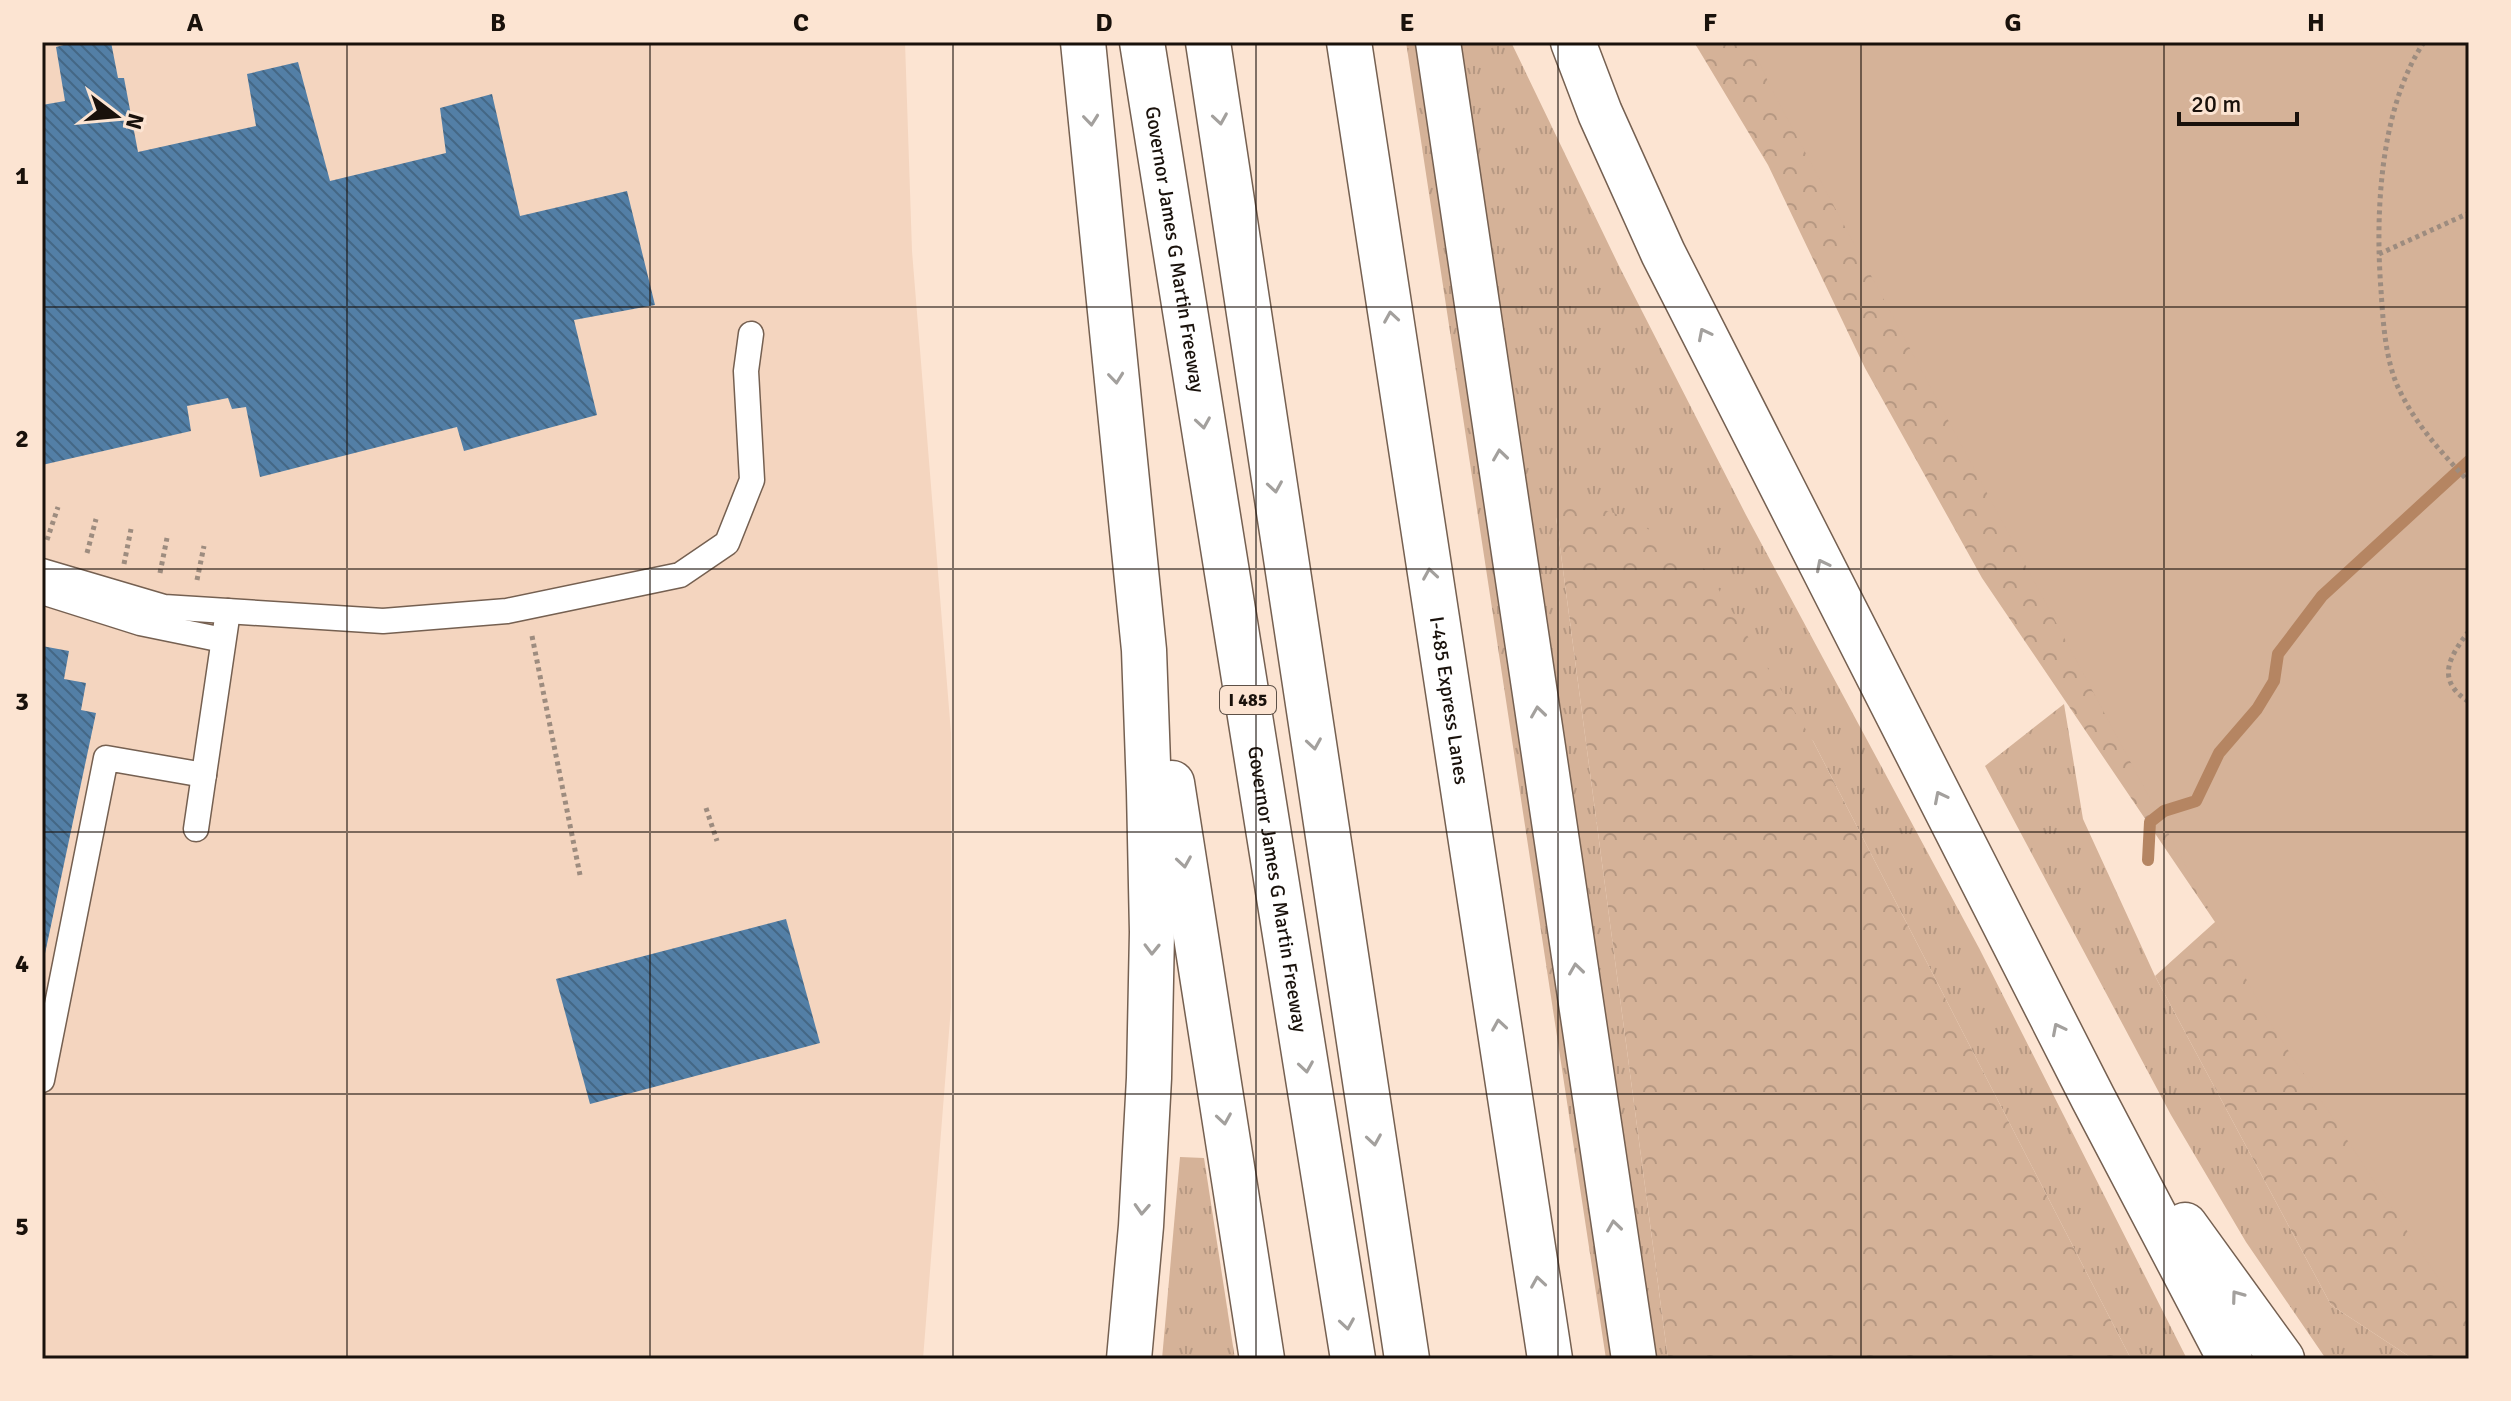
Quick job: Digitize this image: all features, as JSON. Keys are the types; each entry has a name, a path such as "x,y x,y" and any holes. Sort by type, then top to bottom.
{"highway":[{"path":"1083,42 1144,650 1152,932 1149,1078 1141,1226 1129,1359"},
{"name":"Governor James G Martin Freeway","path":"1142,42 1353,1359"},
{"name":"I 485","path":"1208,42 1407,1359"},
{"name":"I-485 Express Lanes","path":"1349,42 1550,1359"},
{"path":"1438,42 1634,1359"},
{"path":"1573,42 1600,113 1663,253 2093,1098 2230,1359"},
{"path":"1129,508 1262,1359"},
{"path":"2093,1098 2282,1359"}],"lane":[{"path":"42,571 164,607 383,621 507,611 680,575 727,543 752,480 746,371 751,334"},
{"path":"42,592 140,623 223,640"},
{"path":"196,829 228,611"},
{"path":"42,1080 106,758 204,775"}],"path":[{"path":"2424,42 2405,83 2379,183 2382,317 2397,385 2424,433 2469,482"},
{"path":"2379,254 2469,213"},
{"path":"46,542 58,507"},
{"path":"2469,631 2449,660 2448,675 2455,690 2469,702"},
{"path":"532,636 580,875"},
{"path":"706,808 717,841"}],"shaded area":[{"path":"42,42 905,42 912,251 951,733 951,1007 923,1359 42,1359"}],"green space":[{"path":"1406,42 1511,42 1619,266 1746,515 1979,948 2187,1359 2131,1359 1813,741 1556,517 1668,1359 1606,1359"},
{"path":"1694,42 1885,42 2469,724 2469,1359 2413,1359 2331,1305 2155,976 2215,922 1982,578 1865,368 1768,165"},
{"path":"1750,42 2469,42 2469,1325 2267,1018 1771,88"},
{"path":"1567,498 1635,520 1707,571 1813,741 2131,1359 1668,1359 1556,517"},
{"path":"2064,704 2083,819 2155,976 2331,1305 2413,1359 2326,1359 2246,1242 2171,1115 1985,766"},
{"path":"1180,1157 1204,1158 1235,1359 1162,1359"}],"building":[{"path":"75,42 111,42 118,78 124,78 138,152 256,126 247,74 298,62 330,181 446,153 440,108 492,94 520,216 627,191 655,305 574,320 597,415 464,451 457,427 260,477 246,407 232,409 228,398 187,406 191,431 42,465 42,105 65,101 56,47"},
{"path":"42,646 69,651 64,679 86,683 81,710 96,713 43,963"},
{"path":"786,919 820,1043 590,1104 556,979"}],"waterway":[{"path":"2148,860 2150,822 2164,811 2196,801 2219,753 2257,709 2274,681 2278,654 2322,596 2469,461"}]}
